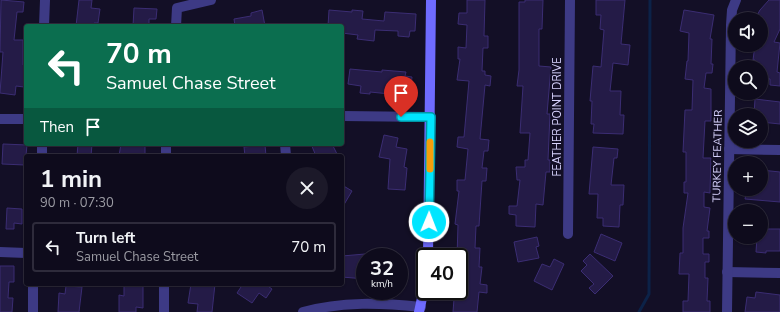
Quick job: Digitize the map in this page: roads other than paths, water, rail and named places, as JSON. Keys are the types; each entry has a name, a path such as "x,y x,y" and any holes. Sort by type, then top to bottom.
{"street":[{"path":"44,24 45,0"},
{"path":"176,24 177,8 211,0"},
{"path":"428,248 431,117 431,0"},
{"name":"FEATHER POINT DRIVE","path":"568,234 570,0"},
{"name":"TURKEY FEATHER","path":"727,312 730,25 732,10 736,0"},
{"path":"344,116 431,117"},
{"path":"0,119 24,119"},
{"path":"729,149 780,150"},
{"path":"0,252 24,253"},
{"path":"727,272 780,273"},
{"path":"33,286 33,312"},
{"path":"164,286 164,312"},
{"path":"303,312 313,309 352,304 379,303 420,309"}],"waterway":[{"path":"639,312 649,294 650,0"}]}
